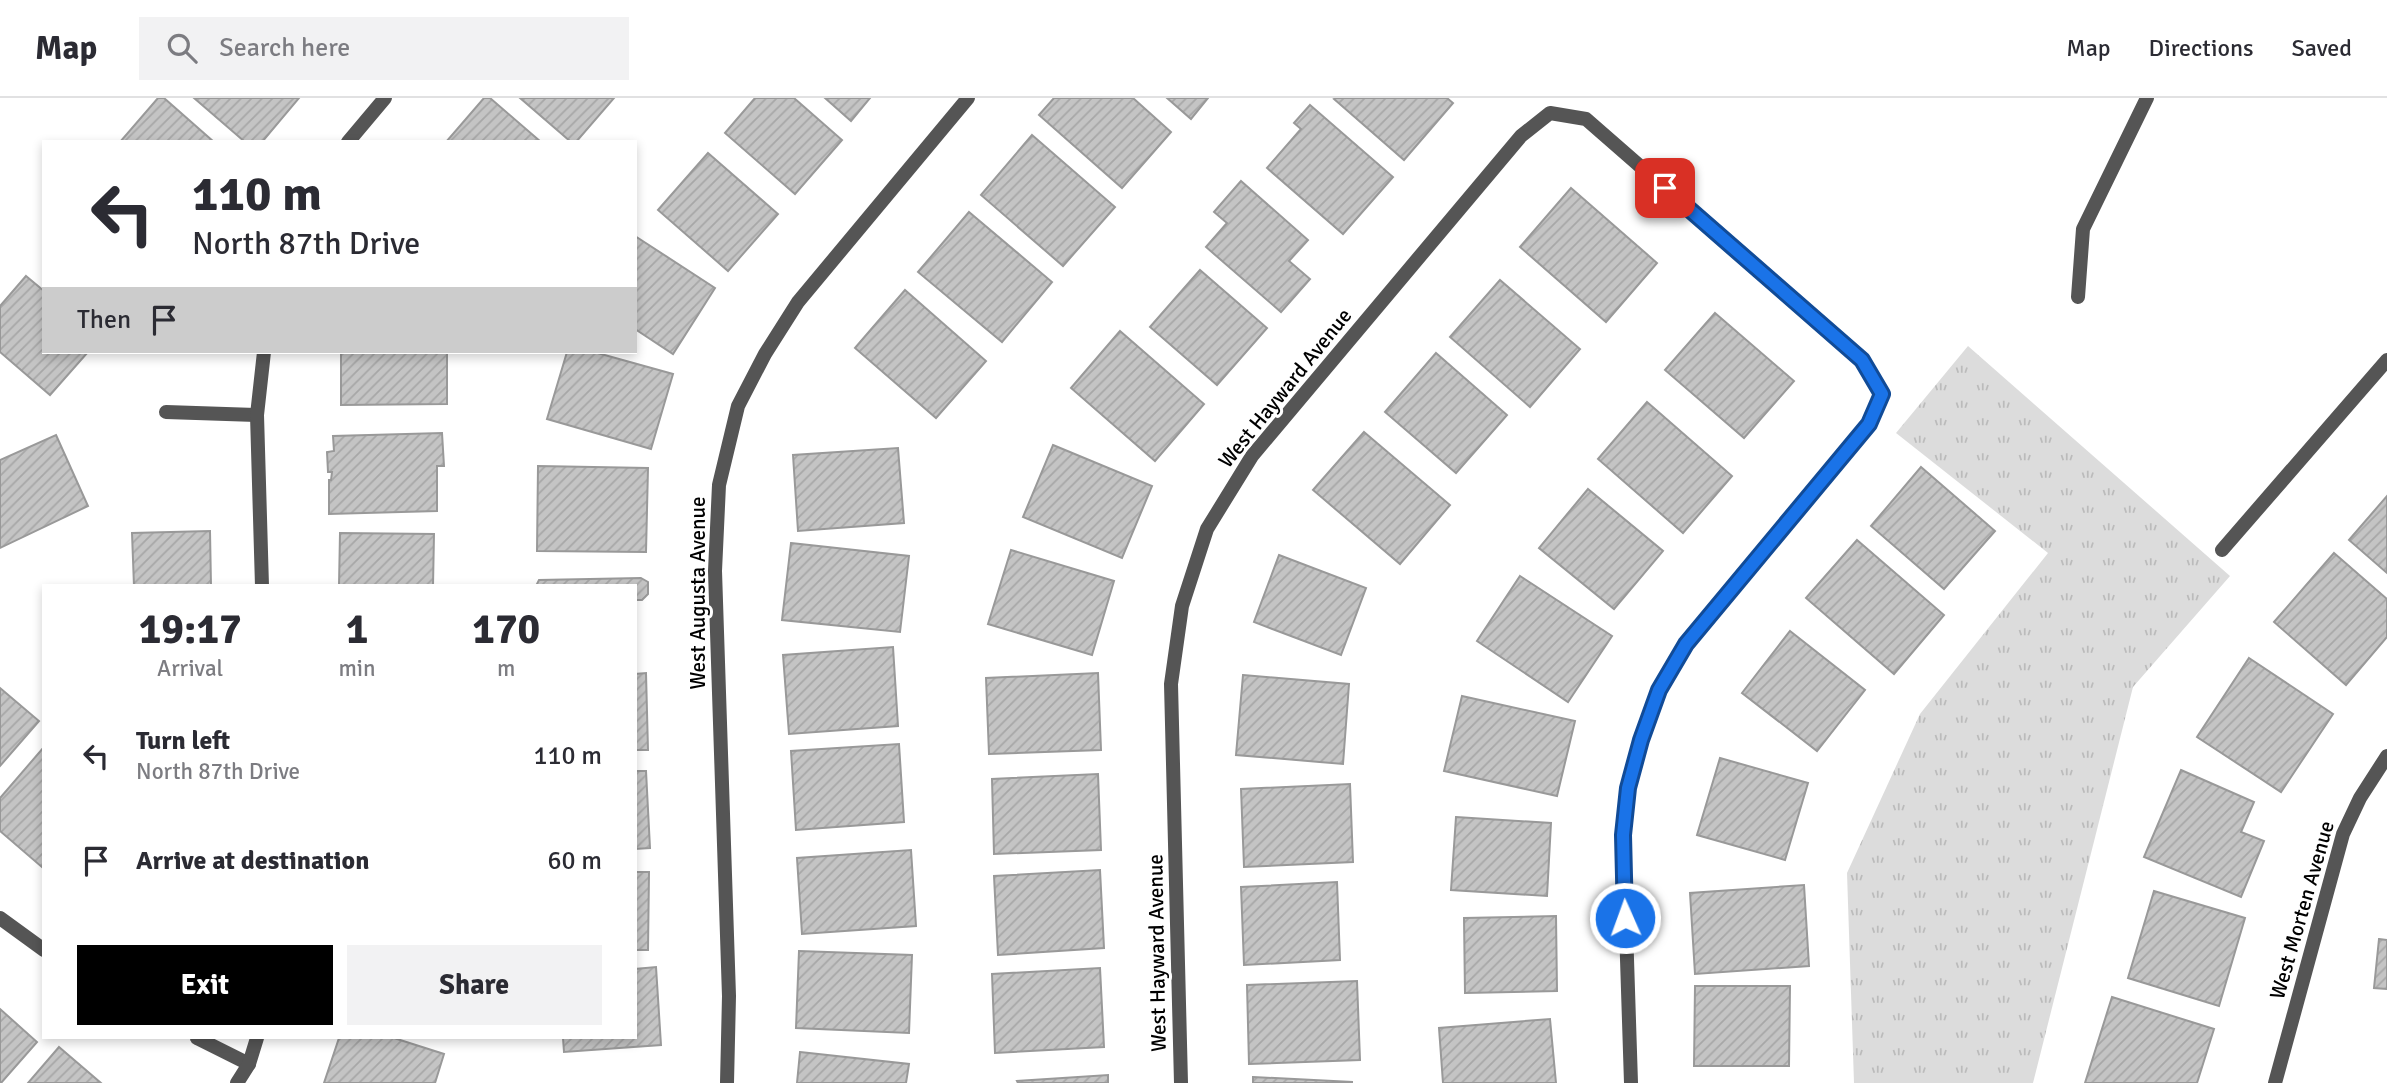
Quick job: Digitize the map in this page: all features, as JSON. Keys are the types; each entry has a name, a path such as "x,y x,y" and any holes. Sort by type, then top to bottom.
{"street":[{"path":"350,140 385,98"},
{"name":"West Augusta Avenue","path":"727,1083 729,996 715,571 719,485 738,406 765,354 799,302 968,98"},
{"path":"2078,297 2083,229 2147,98"},
{"name":"West Hayward Avenue","path":"1181,1083 1171,684 1182,606 1207,529 1252,456 1521,135 1550,113 1586,119 1862,360 1882,394 1869,424 1686,644 1659,690 1628,788 1623,835 1631,1083"},
{"path":"262,584 257,415 264,354"},
{"path":"2222,550 2387,360"},
{"path":"166,412 257,415"},
{"name":"West Morten Avenue","path":"2275,1083 2343,834 2360,799 2387,756"},
{"path":"0,918 42,949"},
{"path":"199,1039 249,1064"},
{"path":"237,1083 249,1064 257,1039"}],"green space":[{"path":"1968,346 2230,576 2133,687 2033,1083 1854,1083 1847,873 1920,714 2048,553 1896,433"}],"building":[{"path":"158,98 164,98 212,140 122,140"},
{"path":"194,98 299,98 264,140 243,140"},
{"path":"484,98 490,98 539,140 448,140"},
{"path":"520,98 614,98 578,140 569,140"},
{"path":"755,98 794,98 842,140 795,194 725,133"},
{"path":"825,98 870,98 851,121"},
{"path":"1054,98 1133,98 1171,132 1122,188 1039,115"},
{"path":"1167,98 1208,98 1191,119"},
{"path":"1447,98 1453,103 1404,160 1334,99"},
{"path":"1310,105 1393,177 1343,234 1267,168 1301,129 1294,123"},
{"path":"1032,135 1115,207 1063,266 981,195"},
{"path":"708,153 778,214 728,271 658,210"},
{"path":"1241,181 1308,240 1289,261 1310,279 1281,312 1206,247 1227,223 1214,212"},
{"path":"1571,188 1657,263 1606,322 1520,247"},
{"path":"969,212 1052,282 1002,342 918,272"},
{"path":"637,237 715,288 673,354 637,330"},
{"path":"1200,270 1267,328 1217,385 1150,327"},
{"path":"26,276 42,289 42,354 86,354 50,395 0,352 0,306"},
{"path":"1500,280 1580,349 1530,407 1450,337"},
{"path":"905,290 986,361 936,418 855,348"},
{"path":"1715,313 1794,381 1744,438 1665,370"},
{"path":"1120,331 1204,404 1155,461 1071,388"},
{"path":"1436,353 1507,415 1456,473 1385,412"},
{"path":"341,354 447,354 447,404 341,405"},
{"path":"566,354 601,354 673,374 651,449 547,419"},
{"path":"1647,402 1732,476 1683,533 1598,459"},
{"path":"1364,432 1450,505 1400,564 1313,490"},
{"path":"442,433 444,466 437,466 437,511 329,514 329,480 332,472 328,472 327,452 334,451 333,436"},
{"path":"56,435 88,506 0,548 0,460"},
{"path":"1053,445 1152,486 1122,558 1023,517"},
{"path":"898,448 904,523 798,531 793,455"},
{"path":"538,466 648,468 646,552 537,551"},
{"path":"1921,467 1995,531 1944,589 1871,526"},
{"path":"1588,489 1663,551 1614,609 1539,548"},
{"path":"2387,496 2387,573 2349,540"},
{"path":"210,531 211,584 134,584 132,533"},
{"path":"340,533 434,534 433,584 339,584"},
{"path":"1857,540 1944,615 1894,674 1806,598"},
{"path":"791,543 909,556 900,632 782,620"},
{"path":"1011,550 1114,581 1092,655 988,624"},
{"path":"2334,553 2387,599 2387,637 2346,685 2274,622"},
{"path":"1279,555 1366,588 1341,655 1254,622"},
{"path":"1520,576 1612,636 1568,702 1477,641"},
{"path":"641,578 648,582 648,594 642,600 637,600 637,584 537,584 539,580"},
{"path":"1790,631 1865,690 1817,751 1742,693"},
{"path":"893,647 898,726 789,734 783,655"},
{"path":"2249,658 2333,714 2281,792 2197,737"},
{"path":"646,673 648,750 637,750 637,674"},
{"path":"1098,673 1101,750 989,754 986,678"},
{"path":"1243,675 1349,684 1343,764 1236,755"},
{"path":"0,688 39,721 0,766"},
{"path":"1462,696 1575,721 1557,796 1444,771"},
{"path":"899,744 904,822 796,830 791,751"},
{"path":"42,749 42,867 0,831 0,798"},
{"path":"1720,758 1808,783 1785,860 1697,835"},
{"path":"2181,770 2254,802 2241,832 2264,841 2241,897 2144,857"},
{"path":"637,771 646,771 650,848 637,849"},
{"path":"1098,774 1101,850 994,854 992,779"},
{"path":"1350,784 1353,862 1244,867 1241,789"},
{"path":"1456,817 1551,823 1547,896 1451,890"},
{"path":"911,850 916,926 802,934 797,858"},
{"path":"1100,870 1104,948 998,955 994,876"},
{"path":"637,872 649,872 648,950 637,950"},
{"path":"1337,882 1340,960 1244,965 1241,887"},
{"path":"1804,885 1809,966 1695,974 1690,893"},
{"path":"2154,891 2245,918 2219,1006 2128,978"},
{"path":"1556,916 1557,991 1465,993 1464,918"},
{"path":"2379,939 2387,940 2387,989 2374,988"},
{"path":"799,951 912,955 909,1033 796,1028"},
{"path":"656,967 661,1045 564,1052 563,1039 637,1039 637,969"},
{"path":"1100,968 1104,1047 995,1053 992,974"},
{"path":"1357,981 1360,1060 1249,1064 1247,985"},
{"path":"1695,986 1790,986 1789,1066 1694,1066"},
{"path":"2112,997 2214,1029 2197,1083 2085,1083"},
{"path":"0,1009 37,1042 1,1083 0,1083"},
{"path":"1550,1019 1556,1083 1443,1083 1439,1028"},
{"path":"339,1039 397,1039 444,1054 435,1083 324,1083"},
{"path":"59,1047 101,1083 28,1083"},
{"path":"800,1052 909,1064 906,1083 797,1083"},
{"path":"1108,1075 1108,1083 1017,1081"},
{"path":"1253,1077 1352,1082 1352,1083 1253,1083"}],"route":[{"path":"1625,918 1623,835 1628,788 1659,690 1686,644 1869,424 1882,394 1862,360 1665,188"}]}
